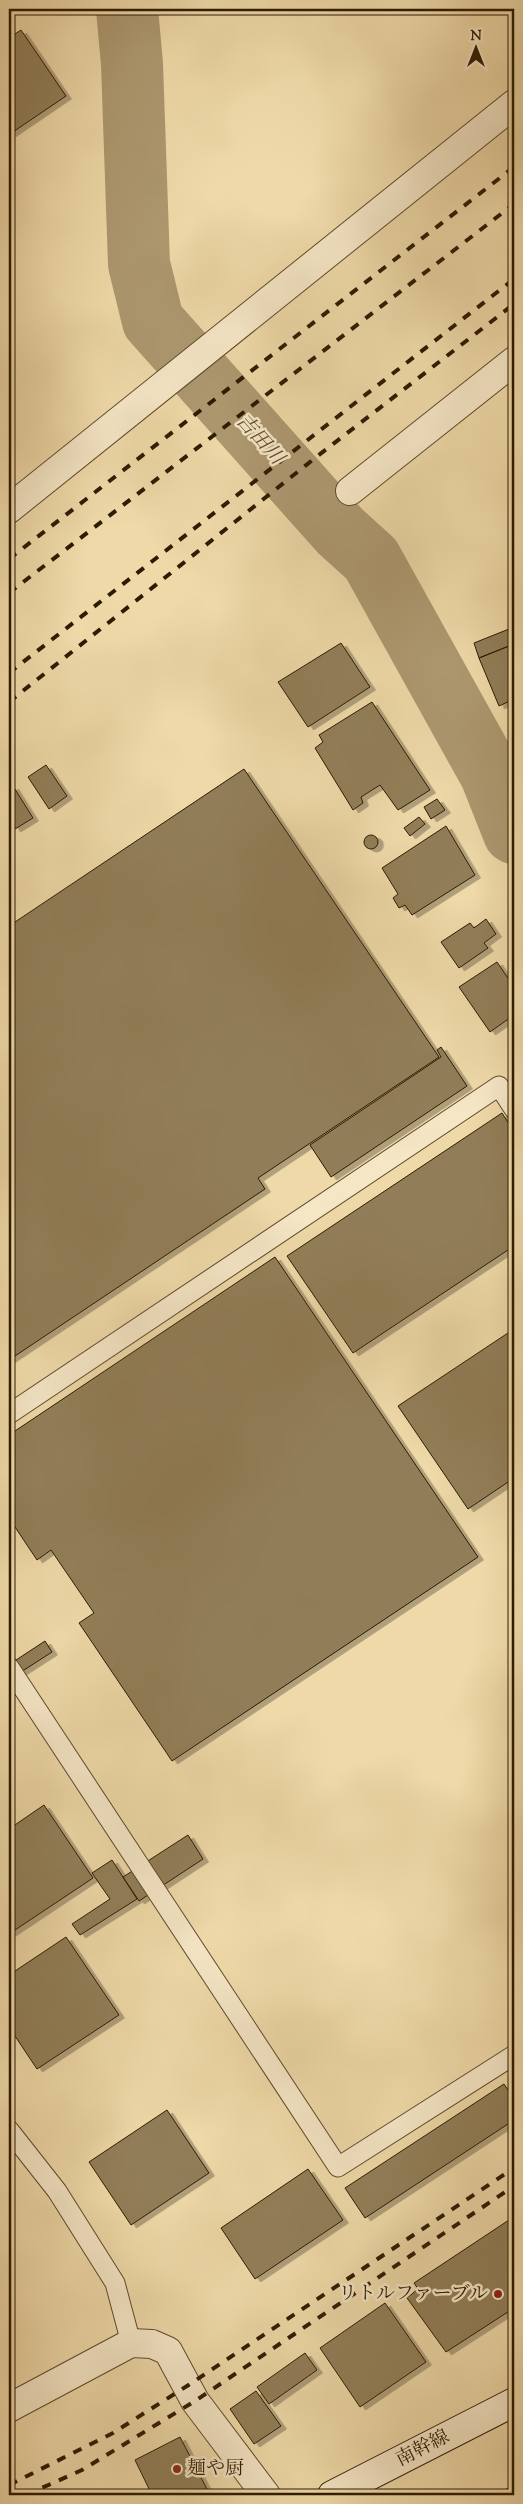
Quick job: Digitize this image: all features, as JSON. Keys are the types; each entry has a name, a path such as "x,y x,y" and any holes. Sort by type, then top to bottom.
{"street":[{"path":"9,509 514,104"},
{"path":"350,491 514,361"},
{"path":"9,2408 131,2343 152,2344 168,2352 195,2401 266,2495"},
{"name":"南幹線","path":"332,2495 514,2402"}],"lane":[{"path":"9,1414 499,1086 514,1109"},
{"path":"9,1667 338,2167 514,2054"},
{"path":"9,2130 56,2191 115,2283 131,2343"}],"building":[{"path":"21,30 66,96 10,134 9,38"},
{"path":"514,627 514,644 479,658 474,643"},
{"path":"341,643 370,687 308,727 278,682"},
{"path":"514,644 514,699 499,706 479,658"},
{"path":"372,702 430,790 398,810 380,785 361,797 363,803 353,810 315,748 323,742 319,735"},
{"path":"46,765 67,796 49,809 28,777"},
{"path":"244,769 439,1057 258,1178 265,1189 9,1360 9,926"},
{"path":"13,786 33,818 15,829 9,819 9,789"},
{"path":"437,799 445,810 431,819 424,807"},
{"path":"419,817 425,824 410,836 404,828"},
{"path":"446,826 475,875 412,915 405,905 399,908 393,898 398,894 382,868"},
{"path":"368,835 374,835 378,842 374,849 368,849 364,845 364,839"},
{"path":"486,919 496,934 484,943 488,948 459,968 441,942 470,923 474,928"},
{"path":"497,962 514,987 514,1015 490,1032 459,987"},
{"path":"441,1047 467,1086 331,1177 310,1145 441,1057 437,1050"},
{"path":"502,1113 514,1132 514,1246 353,1353 287,1256"},
{"path":"275,1257 478,1557 172,1761 79,1623 94,1613 51,1550 37,1560 9,1518 9,1435"},
{"path":"514,1329 514,1478 468,1509 398,1406"},
{"path":"45,1641 52,1652 21,1672 13,1662"},
{"path":"44,1805 93,1878 9,1934 9,1829"},
{"path":"188,1835 203,1859 139,1901 123,1877"},
{"path":"112,1860 137,1899 80,1935 72,1924 110,1899 92,1873"},
{"path":"66,1937 119,2015 37,2069 9,2027 9,1975"},
{"path":"504,2084 514,2099 514,2120 365,2218 345,2188"},
{"path":"167,2110 209,2173 131,2225 89,2162"},
{"path":"308,2169 343,2220 255,2279 221,2228"},
{"path":"512,2218 514,2308 446,2352 407,2298 418,2289 414,2283"},
{"path":"385,2303 426,2362 360,2407 320,2348"},
{"path":"305,2353 317,2370 269,2404 257,2387"},
{"path":"256,2391 281,2426 254,2444 230,2409"},
{"path":"180,2437 210,2495 152,2495 135,2460"},
{"path":"514,2485 514,2495 506,2495 503,2491"}],"waterway":[{"name":"吉田川","path":"127,9 132,64 139,264 153,321 340,531 371,559 491,775 514,833"}],"railway":[{"path":"9,559 514,167"},
{"path":"9,593 514,204"},
{"path":"9,673 514,279"},
{"path":"9,702 315,458 514,304"},
{"path":"9,2485 113,2433 187,2386 514,2168"},
{"path":"26,2495 82,2470 195,2401 514,2186"}],"place":[{"name":"リトルファーブル","path":"498,2294"},
{"name":"麺や厨","path":"177,2469"}]}
